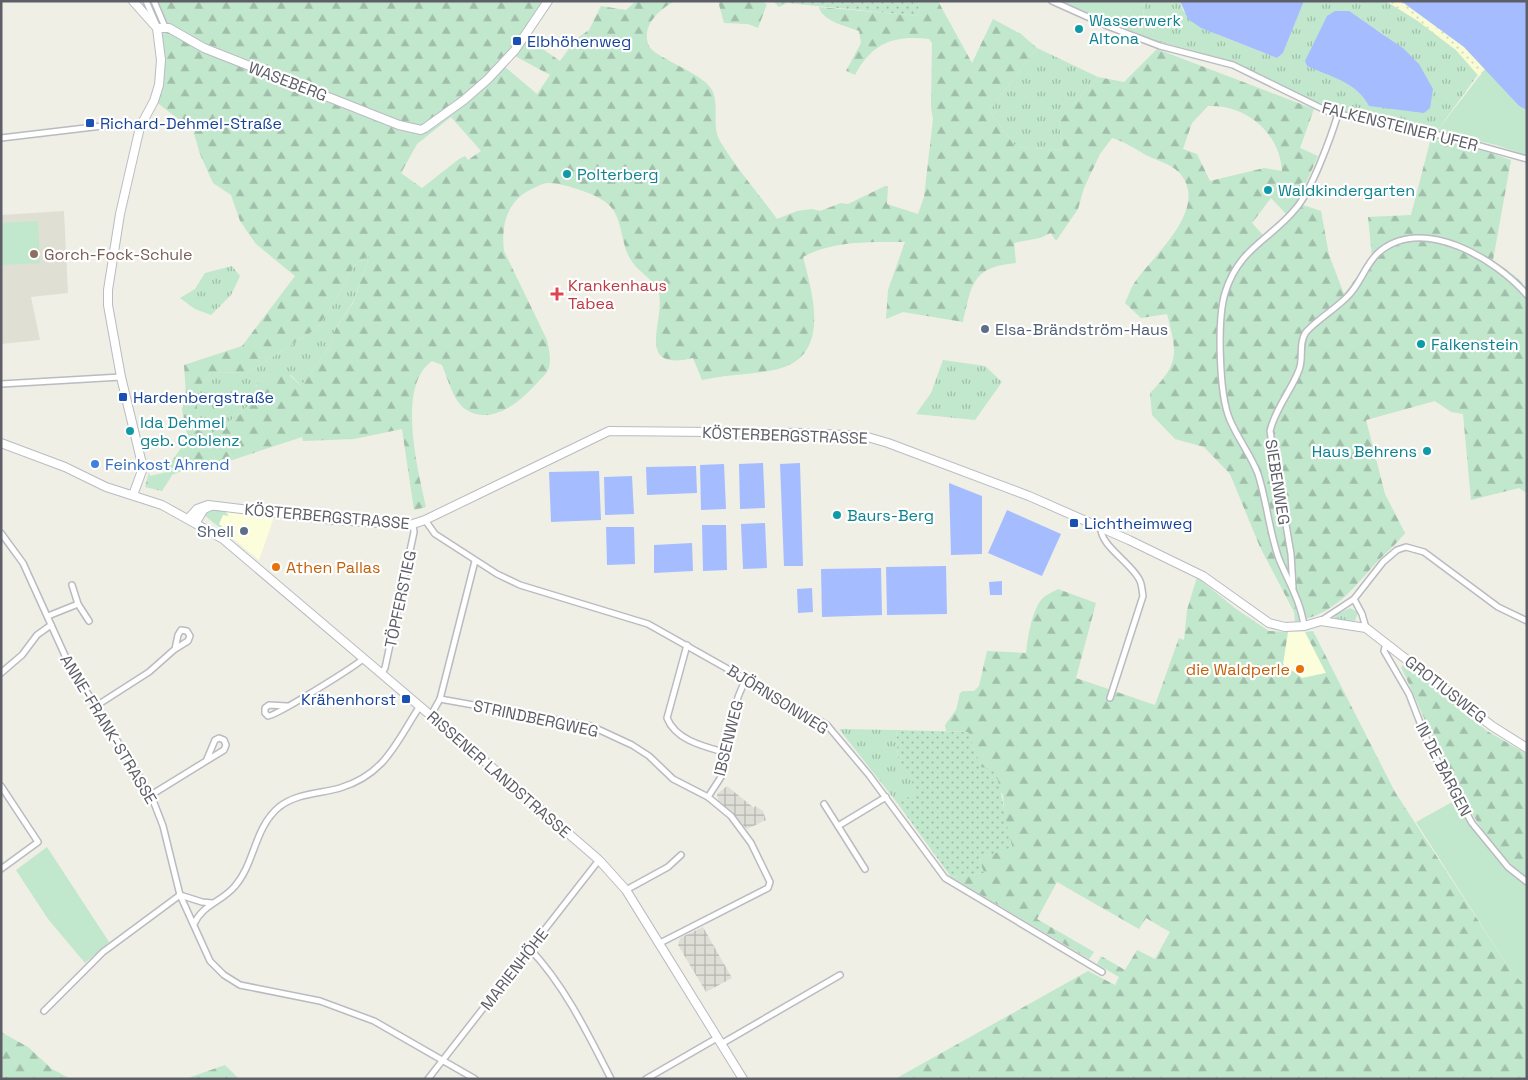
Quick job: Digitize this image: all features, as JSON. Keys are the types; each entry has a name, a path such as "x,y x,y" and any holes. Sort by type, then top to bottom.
{"street":[{"path":"133,1 161,27"},
{"path":"146,1 161,27"},
{"path":"133,495 143,468 121,377 108,305 108,290 120,214 140,127 154,101 159,85 161,27 154,1"},
{"name":"WASEBERG","path":"161,27 204,48 399,125 421,130 432,124 488,79 515,50 548,1"},
{"name":"FALKENSTEINER UFER","path":"1052,1 1110,27 1160,46 1233,65 1338,114 1444,136 1527,159"},
{"path":"1304,626 1293,588 1287,579 1270,533 1256,471 1230,420 1226,406 1222,380 1222,313 1225,293 1243,257 1290,216 1304,197 1338,114"},
{"path":"1,138 119,124 140,127"},
{"name":"SIEBENWEG","path":"1293,588 1291,554 1270,431 1276,414 1300,367 1302,338 1306,332 1348,297 1378,254 1389,245 1416,238 1440,240 1485,259 1499,269 1527,295"},
{"path":"1,384 121,377"},
{"name":"KÖSTERBERGSTRASSE","path":"192,520 204,509 212,506 334,520 413,525 606,432 803,432 876,439 1028,496 1203,576 1269,624 1285,627 1304,626 1321,621 1366,628"},
{"name":"RISSENER LANDSTRASSE","path":"1,443 65,467 106,487 133,495 192,520 222,539 382,673 599,860 626,890 743,1079"},
{"name":"BJÖRNSONWEG","path":"425,520 435,534 475,561 520,585 648,624 827,725 886,797 945,878 1102,972"},
{"name":"TÖPFERSTIEG","path":"382,673 385,668 412,542 413,525"},
{"path":"1101,528 1102,534 1111,547 1141,581 1142,596 1110,698"},
{"name":"ANNE-FRANK-STRASSE","path":"1,533 23,563 67,660 151,795 163,826 180,894 194,924 200,944 210,961 232,981 254,989 302,997 334,1005 390,1030 475,1079"},
{"path":"1321,621 1354,600 1391,554 1406,547 1414,547 1424,552 1498,606 1527,621"},
{"path":"431,715 440,699 475,561"},
{"path":"72,585 78,604 89,621"},
{"path":"1354,600 1362,614 1366,628"},
{"path":"48,616 78,604"},
{"path":"1,673 22,655 37,635 51,625"},
{"name":"GROTIUSWEG","path":"1366,628 1492,726 1527,748"},
{"name":"IN DE BARGEN","path":"1386,642 1384,652 1409,694 1429,746 1472,823 1508,867 1527,882"},
{"path":"687,645 667,718 670,725 693,743 727,753"},
{"path":"96,706 148,672 175,649"},
{"path":"287,706 352,669 364,658"},
{"name":"IBSENWEG","path":"708,797 721,778 738,697 746,678"},
{"name":"STRINDBERGWEG","path":"440,699 591,726 632,745 649,756 673,780 708,797 731,816 744,831 770,882 768,888 660,943"},
{"path":"194,924 202,910 227,894 242,877 260,832 275,811 299,796 340,788 368,775 396,747 420,706"},
{"path":"151,795 207,759"},
{"path":"1,786 38,842 1,869"},
{"path":"838,826 886,797"},
{"path":"824,804 865,869"},
{"path":"626,890 668,867 681,855"},
{"name":"MARIENHÖHE","path":"428,1079 599,860"},
{"path":"44,1011 103,952 180,894 202,902 212,903"},
{"path":"530,949 546,966 585,1030 611,1079"},
{"path":"646,1079 840,975"}],"shaded area":[{"name":"Gorch-Fock-Schule","path":"64,211 68,293 31,297 40,340 1,344 1,215"},
{"path":"215,509 274,517 259,560 204,515"},
{"path":"1288,632 1305,632 1326,673 1302,678 1283,664"},
{"path":"727,786 754,808 755,806 763,811 766,820 747,829 718,800 717,794"},
{"path":"703,927 732,978 706,992 678,945 680,938"}],"green space":[{"path":"147,1 542,1 521,34 560,61 576,39 589,30 601,6 626,10 636,1 675,1 658,13 649,25 647,39 649,46 652,50 696,75 709,86 715,99 716,127 720,141 740,171 777,219 797,211 812,209 820,211 841,203 848,204 885,186 888,186 887,204 918,214 924,197 933,119 931,107 932,43 929,39 905,38 885,44 869,55 855,75 846,71 861,43 859,31 841,25 825,16 819,7 919,16 918,1 938,1 972,63 993,19 1021,34 1037,48 989,111 1016,147 1063,150 1059,121 1098,77 1124,82 1157,49 1314,109 1300,148 1318,156 1297,203 1321,211 1329,255 1344,294 1372,257 1368,217 1411,215 1431,138 1476,148 1511,160 1493,260 1515,276 1527,288 1527,493 1519,488 1471,500 1463,414 1451,412 1435,401 1366,420 1385,494 1405,533 1349,593 1321,613 1295,622 1294,612 1260,547 1230,474 1204,447 1175,439 1152,415 1150,393 1167,374 1171,365 1174,357 1173,338 1167,314 1141,318 1125,303 1133,285 1162,249 1182,219 1188,205 1188,190 1182,176 1175,169 1112,138 1100,154 1084,188 1078,209 1056,241 1051,233 1040,238 1014,243 1016,263 1001,265 982,273 972,288 963,322 903,312 886,319 888,290 905,242 853,243 827,247 803,257 811,289 814,322 812,338 806,351 795,362 778,369 702,380 693,358 674,360 663,357 657,350 656,340 660,302 658,291 653,283 636,267 629,256 618,220 611,207 600,198 577,189 548,183 542,184 525,193 512,206 505,223 503,241 504,251 547,340 550,359 548,370 515,404 495,413 485,415 475,414 461,405 454,395 442,365 432,361 421,373 415,389 412,408 412,429 418,472 426,507 414,510 402,429 354,439 303,441 302,437 208,468 179,472 172,475 162,491 145,487 149,472 150,476 167,472 169,465 188,438 182,410 186,394 184,365 242,346 295,276 256,244 240,221 231,195 213,183 200,154 193,130 156,102 163,62 163,50 160,27","holes":["515,56 550,75 537,94 505,67","1208,106 1235,110 1248,116 1268,133 1280,157 1282,171 1264,168 1210,181 1197,154 1183,149 1192,123","451,117 481,151 468,160 465,156 459,159 422,188 401,173 417,144","1271,198 1286,214 1263,235 1252,223","370,254 353,303 336,328 327,350 301,386 283,369 267,372 257,384 253,401 239,415 208,436 200,431 197,400 201,385 211,372 247,373 316,329 331,308 354,266"]},
{"path":"718,1 760,1 767,4 758,28 748,24 724,23"},
{"path":"773,1 918,1 919,16 787,3 779,7"},
{"path":"1066,1 1145,1 1143,8 1145,18 1152,31 1153,40 1065,3"},
{"path":"1145,1 1180,1 1183,11 1218,35 1277,58 1283,53 1304,1 1386,1 1418,21 1456,50 1479,73 1437,131 1367,118 1328,107 1217,57 1153,40 1152,30 1145,18 1143,8","holes":["1367,24 1385,35 1369,106 1359,92 1346,82 1331,74 1314,69"]},
{"path":"1037,48 1098,77 1059,121 1063,150 1016,147 989,111"},
{"path":"1485,69 1519,106 1527,110 1527,155 1496,145 1437,131"},
{"path":"38,221 40,263 1,265 1,223"},
{"path":"370,254 353,302 336,328 327,350 301,386 291,375 257,384 253,401 239,415 208,436 200,431 197,399 205,378 211,372 247,373 316,329 331,308 354,266"},
{"path":"232,266 240,276 231,295 211,315 195,309 180,298 195,289 205,273"},
{"path":"943,360 985,366 1002,382 975,420 916,414 931,393"},
{"path":"210,509 224,510 229,516 223,515 219,524 224,528 220,528 204,515"},
{"path":"1197,577 1236,609 1269,631 1288,632 1283,664 1302,678 1326,673 1305,632 1313,631 1395,792 1509,968 1527,988 1527,1079 895,1079 1088,971 1115,985 1119,977 1097,964 1101,956 1125,970 1137,950 1155,959 1170,932 1146,918 1139,929 1057,882 1037,919 1094,952 1089,959 951,877 984,873 979,859 1012,846 1005,822 1003,795 981,768 968,732 946,731 945,725 956,710 960,693 963,691 974,691 979,686 987,651 1026,653 1030,625 1041,600 1058,589 1096,603 1076,678 1155,705 1179,638 1184,640 1187,610"},
{"path":"1350,608 1358,612 1355,621 1334,619 1335,615"},
{"path":"1404,664 1487,731 1527,754 1527,878 1486,835 1469,809 1439,751 1401,667"},
{"path":"839,729 896,730 898,758 918,791 898,804"},
{"path":"896,730 968,732 981,767 995,770 1012,847 979,859 984,873 951,877 898,804 917,791 898,758"},
{"path":"1454,801 1507,868 1527,884 1527,988 1509,968 1416,822"},
{"path":"47,847 109,942 85,963 48,919 16,870"},
{"path":"1,1032 28,1047 52,1069 71,1079 1,1079"},
{"path":"225,1065 239,1079 185,1079"}],"sand":[{"path":"1386,1 1401,1 1464,47 1519,106 1527,110 1527,132 1456,50 1418,21"}],"water":[{"path":"1180,1 1304,1 1283,53 1277,58 1201,28 1188,19"},
{"path":"1401,1 1527,1 1527,110 1519,106 1464,47"},
{"path":"1335,11 1349,11 1404,49 1419,64 1433,89 1430,108 1424,113 1369,106 1350,85 1307,66 1305,61 1327,16"},
{"path":"763,463 765,508 740,509 739,464"},
{"path":"800,463 803,566 784,566 780,464"},
{"path":"724,464 726,509 701,510 700,465"},
{"path":"696,466 697,493 647,495 646,467"},
{"path":"599,471 601,520 551,522 549,472"},
{"path":"632,476 634,514 605,515 604,477"},
{"path":"949,483 982,496 982,554 951,555"},
{"path":"1007,510 1061,534 1042,576 988,553"},
{"path":"765,523 767,568 743,569 741,524"},
{"path":"702,525 726,525 727,570 703,571"},
{"path":"606,527 634,527 635,564 607,565"},
{"path":"692,543 693,571 654,573 654,545"},
{"path":"946,566 947,614 887,615 886,567"},
{"path":"881,568 882,615 822,617 821,569"},
{"path":"1002,581 1002,595 990,595 989,582"},
{"path":"812,588 813,612 798,613 797,589"}],"place":[{"name":"Wasserwerk Altona","path":"1079,29"},
{"name":"Elbhöhenweg","path":"517,41"},
{"name":"Richard-Dehmel-Straße","path":"90,123"},
{"name":"Polterberg","path":"567,174"},
{"name":"Waldkindergarten","path":"1268,190"},
{"name":"Gorch-Fock-Schule","path":"34,254"},
{"name":"Krankenhaus Tabea","path":"557,294"},
{"name":"Elsa-Brändström-Haus","path":"985,329"},
{"name":"Falkenstein","path":"1421,344"},
{"name":"Hardenbergstraße","path":"123,397"},
{"name":"Ida Dehmel geb. Coblenz","path":"130,431"},
{"name":"Haus Behrens","path":"1427,451"},
{"name":"Feinkost Ahrend","path":"95,464"},
{"name":"Baurs-Berg","path":"837,515"},
{"name":"Lichtheimweg","path":"1074,523"},
{"name":"Shell","path":"244,531"},
{"name":"Athen Pallas","path":"276,567"},
{"name":"die Waldperle","path":"1300,669"},
{"name":"Krähenhorst","path":"406,699"}]}
